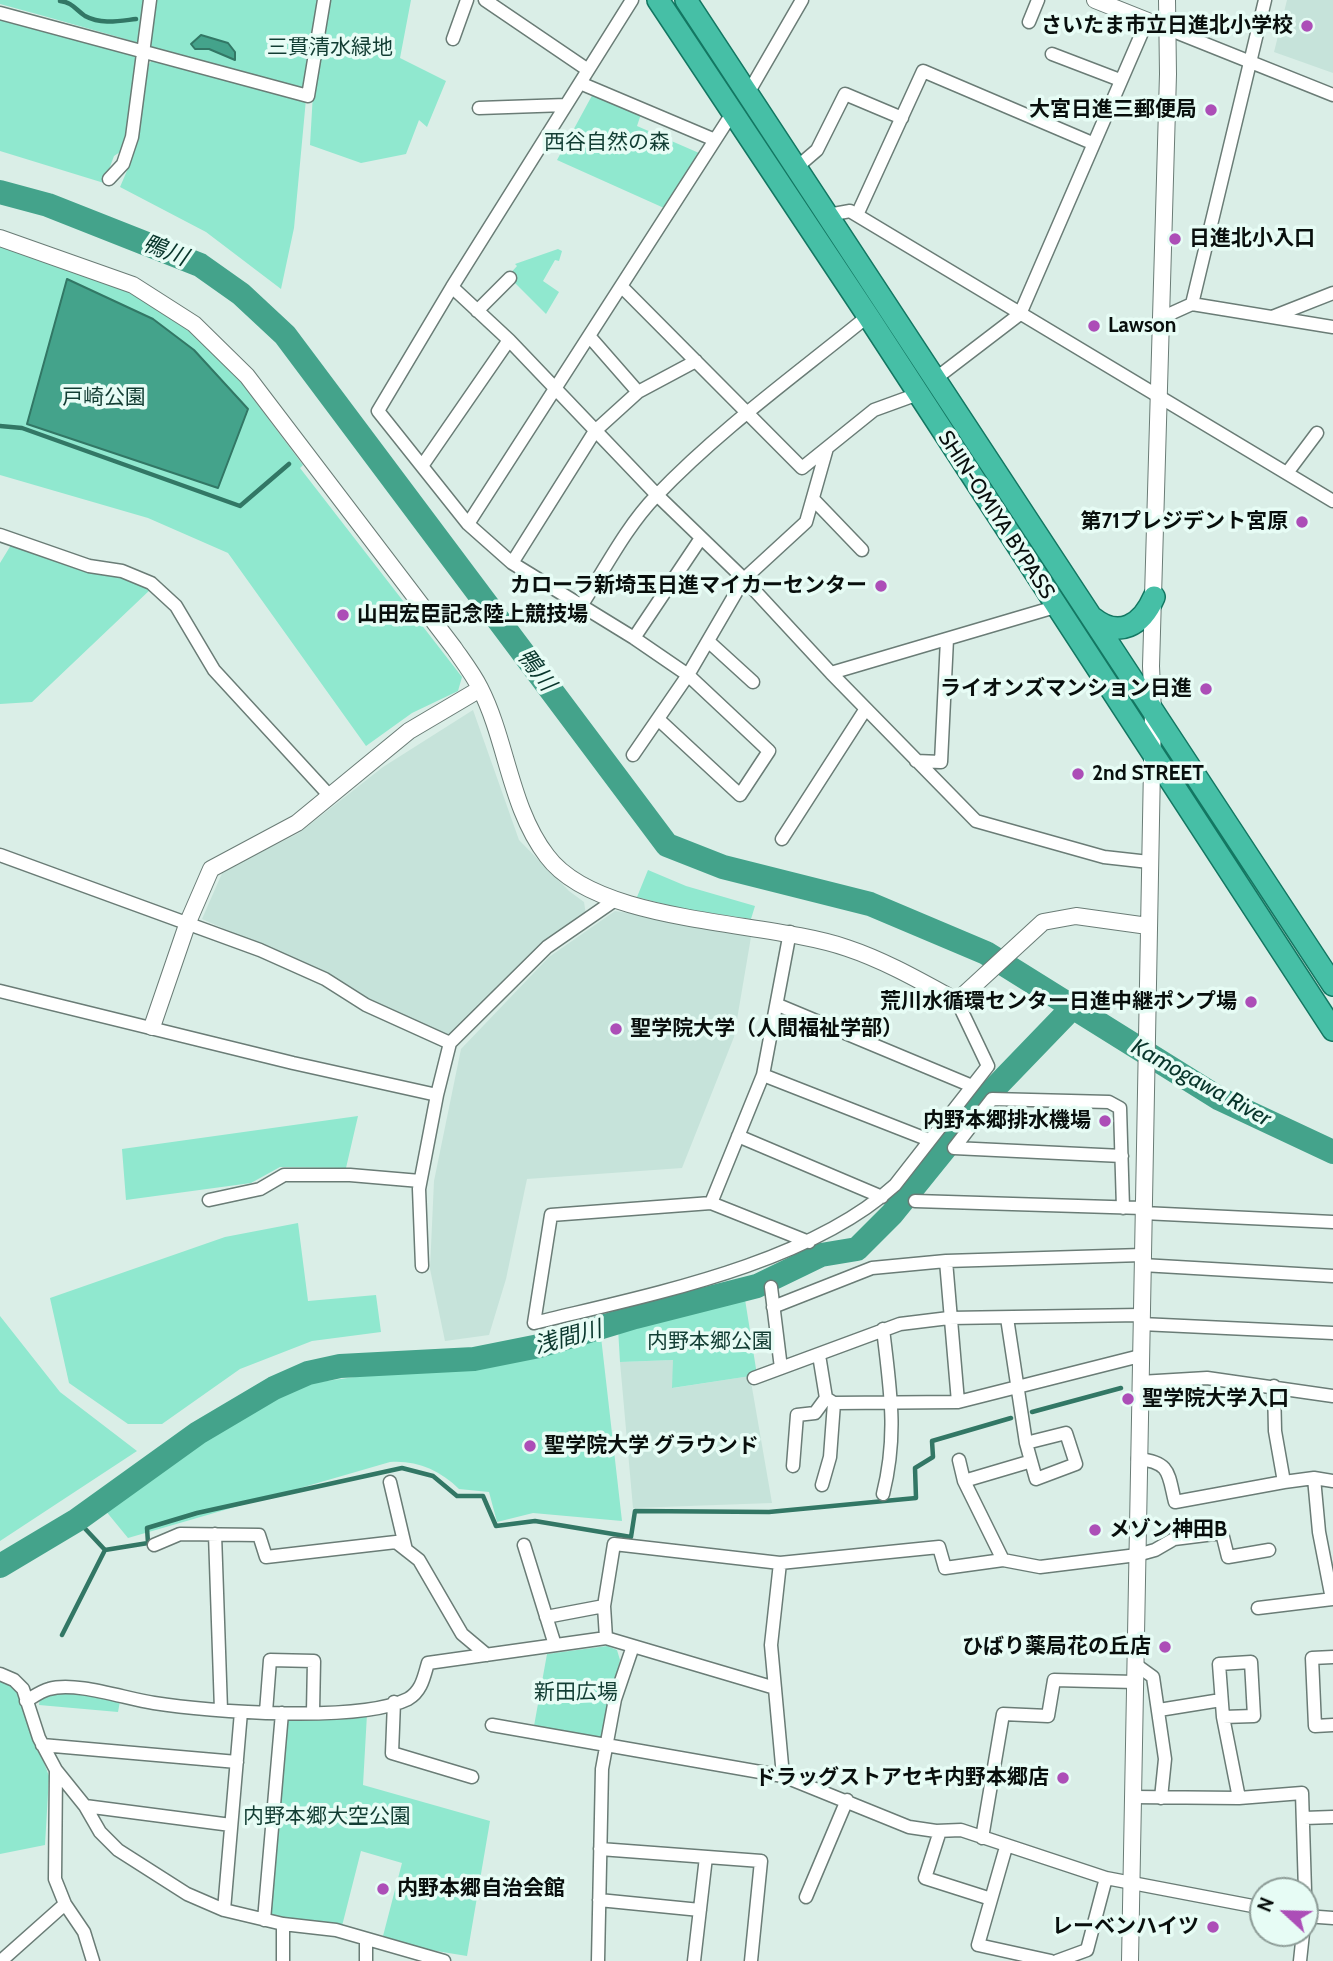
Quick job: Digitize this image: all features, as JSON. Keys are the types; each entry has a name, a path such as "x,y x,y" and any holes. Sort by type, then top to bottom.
{"highway":[{"name":"SHIN-OMIYA BYPASS","path":"658,0 868,316 1055,607 1333,1030"},
{"name":"SHIN-OMIYA BYPASS","path":"687,0 1333,985"},
{"path":"1093,618 1108,627 1125,629 1145,616 1154,597"}],"street":[{"path":"109,178 123,164 132,137 150,0"},
{"path":"0,13 308,96 324,0"},
{"path":"453,39 467,0"},
{"path":"485,0 588,70"},
{"path":"632,0 377,411 468,524 512,563 634,638 688,676 769,751 740,795 658,719"},
{"path":"747,95 802,0"},
{"path":"1029,22 1038,0"},
{"path":"1095,0 1333,95"},
{"path":"1130,1961 1167,0"},
{"path":"1192,304 1265,0"},
{"path":"935,379 1020,314 1147,21"},
{"path":"1052,54 1120,80"},
{"path":"857,215 923,71 1092,143"},
{"path":"580,83 715,141"},
{"path":"796,168 817,150 845,94 902,118"},
{"path":"479,108 566,105"},
{"path":"468,524 733,112"},
{"path":"828,215 850,211 1020,314 1160,394 1333,501"},
{"path":"0,238 134,285 186,318 225,351 247,376 454,648 480,689 527,820 547,857 577,883 615,900 679,915 790,932 846,947 880,961 957,1001 988,1066 895,1185 882,1197 845,1223 809,1242 669,1290 534,1323 551,1215 711,1203 809,1242"},
{"path":"477,311 510,278"},
{"path":"621,286 802,468 874,410 918,394"},
{"path":"452,287 509,340 657,495 744,579 865,710 976,821 1104,857 1149,862"},
{"path":"1270,318 1333,293"},
{"path":"1161,318 1192,304 1333,327"},
{"path":"581,606 636,519 657,495 748,414 868,316"},
{"path":"589,336 638,392"},
{"path":"422,466 509,340"},
{"path":"512,563 595,431 638,392 696,361"},
{"path":"1287,473 1317,433"},
{"path":"633,755 688,676 744,579 806,522 827,448"},
{"path":"813,499 862,550"},
{"path":"0,535 89,566 122,571 152,583 176,606 214,670 328,794"},
{"path":"634,638 701,538"},
{"path":"831,673 1055,607"},
{"path":"916,761 941,762 947,639"},
{"path":"708,640 753,682"},
{"path":"152,1027 188,922 211,869 274,838 408,731 480,689"},
{"path":"782,839 865,710"},
{"path":"0,855 188,922 325,979 366,1005 450,1043"},
{"path":"422,1266 420,1181 450,1043 547,947 615,900"},
{"path":"957,1001 1015,944 1042,922 1060,917 1091,918 1149,926"},
{"path":"711,1203 763,1075 790,932"},
{"path":"0,990 293,1063 438,1095"},
{"path":"778,1005 972,1086"},
{"path":"763,1075 929,1140"},
{"path":"1122,1156 954,1148 992,1099 1109,1102 1120,1108 1122,1156 1123,1208"},
{"path":"738,1136 882,1197"},
{"path":"209,1200 260,1189 284,1175 350,1175 420,1181"},
{"path":"915,1201 1123,1208 1333,1222"},
{"path":"774,1307 872,1268 946,1261 1142,1260 1333,1276"},
{"path":"946,1261 958,1402"},
{"path":"771,1287 781,1368"},
{"path":"754,1378 883,1329 900,1324 949,1318 1141,1319 1333,1333"},
{"path":"1007,1318 1026,1443"},
{"path":"883,1329 891,1403 892,1457 883,1494"},
{"path":"819,1355 830,1400 830,1457 822,1485"},
{"path":"793,1466 797,1415 815,1413 830,1400 958,1402 1140,1356"},
{"path":"1140,1382 1207,1378 1333,1396"},
{"path":"1275,1386 1275,1431 1284,1482"},
{"path":"959,1460 964,1480 1003,1560"},
{"path":"1138,1460 1158,1461 1165,1467 1175,1503 1284,1482 1314,1478 1333,1481"},
{"path":"964,1480 1026,1463"},
{"path":"1258,1608 1333,1599 1319,1532 1314,1478"},
{"path":"390,1482 407,1550"},
{"path":"606,1638 604,1606 614,1544 780,1563 939,1547 945,1568 1003,1560 1040,1567 1137,1555 1155,1550 1174,1539 1223,1533 1228,1557 1269,1550"},
{"path":"155,1545 180,1534 259,1535 266,1557 396,1542 419,1560 462,1634 486,1655"},
{"path":"215,1534 220,1710"},
{"path":"524,1545 555,1645"},
{"path":"780,1563 771,1645 783,1776"},
{"path":"546,1618 604,1606"},
{"path":"26,1701 50,1688 76,1689 156,1704 241,1712 365,1709 408,1698 421,1687 428,1663 606,1638 775,1688"},
{"path":"598,1961 600,1849 606,1744 633,1646"},
{"path":"1333,1657 1312,1658 1315,1726 1333,1726"},
{"path":"266,1712 270,1660 314,1661 313,1712"},
{"path":"1223,1717 1254,1716 1251,1662 1219,1664 1223,1717 1239,1798"},
{"path":"1135,1664 1153,1677 1165,1759 1161,1798"},
{"path":"0,1674 14,1680 23,1689 41,1745 56,1770 85,1806 100,1832 118,1850 187,1894 224,1910 283,1924 336,1930 444,1961"},
{"path":"982,1838 1003,1714 1048,1716 1054,1679 1135,1682"},
{"path":"1159,1710 1221,1700"},
{"path":"394,1702 393,1753 472,1777"},
{"path":"224,1910 241,1712"},
{"path":"264,1920 282,1713"},
{"path":"492,1726 783,1776 909,1827 940,1831 961,1830 1106,1878 1249,1905"},
{"path":"41,1745 237,1762"},
{"path":"56,1770 55,1879 65,1904 84,1932 93,1961"},
{"path":"1132,1797 1239,1798 1303,1793 1304,1877"},
{"path":"806,1897 847,1800"},
{"path":"85,1806 231,1825"},
{"path":"1304,1818 1333,1817"},
{"path":"940,1831 925,1878 990,1899"},
{"path":"1006,1847 978,1945 1051,1961"},
{"path":"600,1849 761,1861 751,1961"},
{"path":"694,1961 706,1857"},
{"path":"1057,1961 1087,1950 1106,1878"},
{"path":"599,1900 700,1910"},
{"path":"1,1961 65,1904"},
{"path":"283,1924 283,1961"},
{"path":"366,1939 366,1961"}],"shaded area":[{"name":"さいたま市立日進北小学校","path":"1287,0 1333,0 1333,73 1274,52"},
{"path":"201,35 228,43 235,52 235,60 209,49 195,49 191,44"},
{"path":"67,279 153,319 194,350 248,409 218,488 27,424"},
{"path":"473,710 519,840 569,891 584,902 586,915 545,940 447,1037 369,1001 331,976 202,919 223,871 299,833 383,767"},
{"path":"615,911 676,920 751,937 734,1037 682,1168 527,1179 506,1279 489,1335 445,1341 430,1269 434,1181 461,1049 549,957"},
{"path":"673,1360 673,1388 750,1376 772,1503 633,1508 620,1362"}],"green space":[{"name":"三貫清水緑地","path":"0,0 411,0 400,58 446,81 427,127 419,120 406,154 361,163 310,145 313,93 0,4"},
{"path":"0,15 139,50 129,136 123,150 114,156 104,183 0,151"},
{"path":"155,57 306,99 294,228 281,289 206,232 120,187 132,159 149,64"},
{"name":"西谷自然の森","path":"595,90 642,111 637,126 699,153 664,208 557,160"},
{"name":"戸崎公園","path":"0,244 144,297 202,340 228,365 303,465 300,468 462,677 458,691 412,713 366,746 228,553 148,518 0,475"},
{"path":"558,249 562,251 559,261 555,260 543,281 559,292 546,314 508,276 517,266 515,264"},
{"path":"11,545 90,573 121,577 152,588 32,702 0,704 0,563"},
{"path":"648,870 686,886 755,906 751,919 683,909 637,897"},
{"path":"358,1116 346,1168 280,1167 251,1183 126,1200 122,1149"},
{"path":"298,1223 308,1301 376,1295 381,1332 312,1341 240,1369 162,1424 128,1424 69,1383 50,1298 225,1237"},
{"name":"内野本郷公園","path":"744,1293 757,1375 672,1388 673,1360 620,1362 618,1328"},
{"path":"0,1316 60,1392 137,1451 0,1541"},
{"path":"601,1337 622,1521 533,1513 497,1522 489,1492 459,1489 444,1476 427,1468 400,1462 390,1462 128,1538 105,1510 231,1420 312,1383 383,1373 490,1367"},
{"name":"新田広場","path":"607,1646 617,1650 620,1660 602,1739 534,1726 547,1654"},
{"path":"0,1678 16,1688 49,1776 45,1845 0,1854"},
{"path":"60,1691 120,1701 118,1712 39,1705 40,1697"},
{"name":"内野本郷大空公園","path":"367,1714 363,1785 490,1821 467,1956 424,1949 383,1936 402,1863 361,1851 342,1926 268,1915 288,1721"}],"waterway":[{"path":"60,1 98,21 136,19"},
{"name":"鴨川","path":"0,192 48,205 200,265 241,294 285,335 667,845 723,867 870,904 986,953 1220,1099 1333,1152"},
{"path":"0,426 22,428 240,506 289,464"},
{"name":"浅間川","path":"0,1566 77,1520 198,1433 274,1388 308,1373 340,1366 474,1359 539,1346 635,1317 757,1286 821,1255 857,1249 892,1214 989,1094 1072,1008"},
{"path":"1032,1412 1121,1388"},
{"path":"77,1520 105,1550 148,1543 147,1528 197,1513 402,1468 433,1476 457,1496 483,1496 496,1526 535,1521 631,1537 635,1511 769,1512 916,1498 915,1468 933,1457 932,1441 1011,1418"},
{"path":"62,1635 105,1550"}],"place":[{"name":"さいたま市立日進北小学校","path":"1307,26"},
{"name":"大宮日進三郵便局","path":"1211,110"},
{"name":"日進北小入口","path":"1175,239"},
{"name":"Lawson","path":"1094,326"},
{"name":"第71プレジデント宮原","path":"1302,522"},
{"name":"カローラ新埼玉日進マイカーセンター","path":"881,586"},
{"name":"山田宏臣記念陸上競技場","path":"343,615"},
{"name":"ライオンズマンション日進","path":"1206,689"},
{"name":"2nd STREET","path":"1078,774"},
{"name":"荒川水循環センター日進中継ポンプ場","path":"1251,1002"},
{"name":"聖学院大学（人間福祉学部）","path":"616,1029"},
{"name":"内野本郷排水機場","path":"1105,1121"},
{"name":"聖学院大学入口","path":"1128,1399"},
{"name":"聖学院大学 グラウンド","path":"530,1446"},
{"name":"メゾン神田B","path":"1095,1530"},
{"name":"ひばり薬局花の丘店","path":"1165,1647"},
{"name":"ドラッグストアセキ内野本郷店","path":"1063,1778"},
{"name":"内野本郷自治会館","path":"383,1889"},
{"name":"レーベンハイツ","path":"1213,1927"}],"water label":[{"name":"Kamogawa River","path":"1201,1083"}]}
